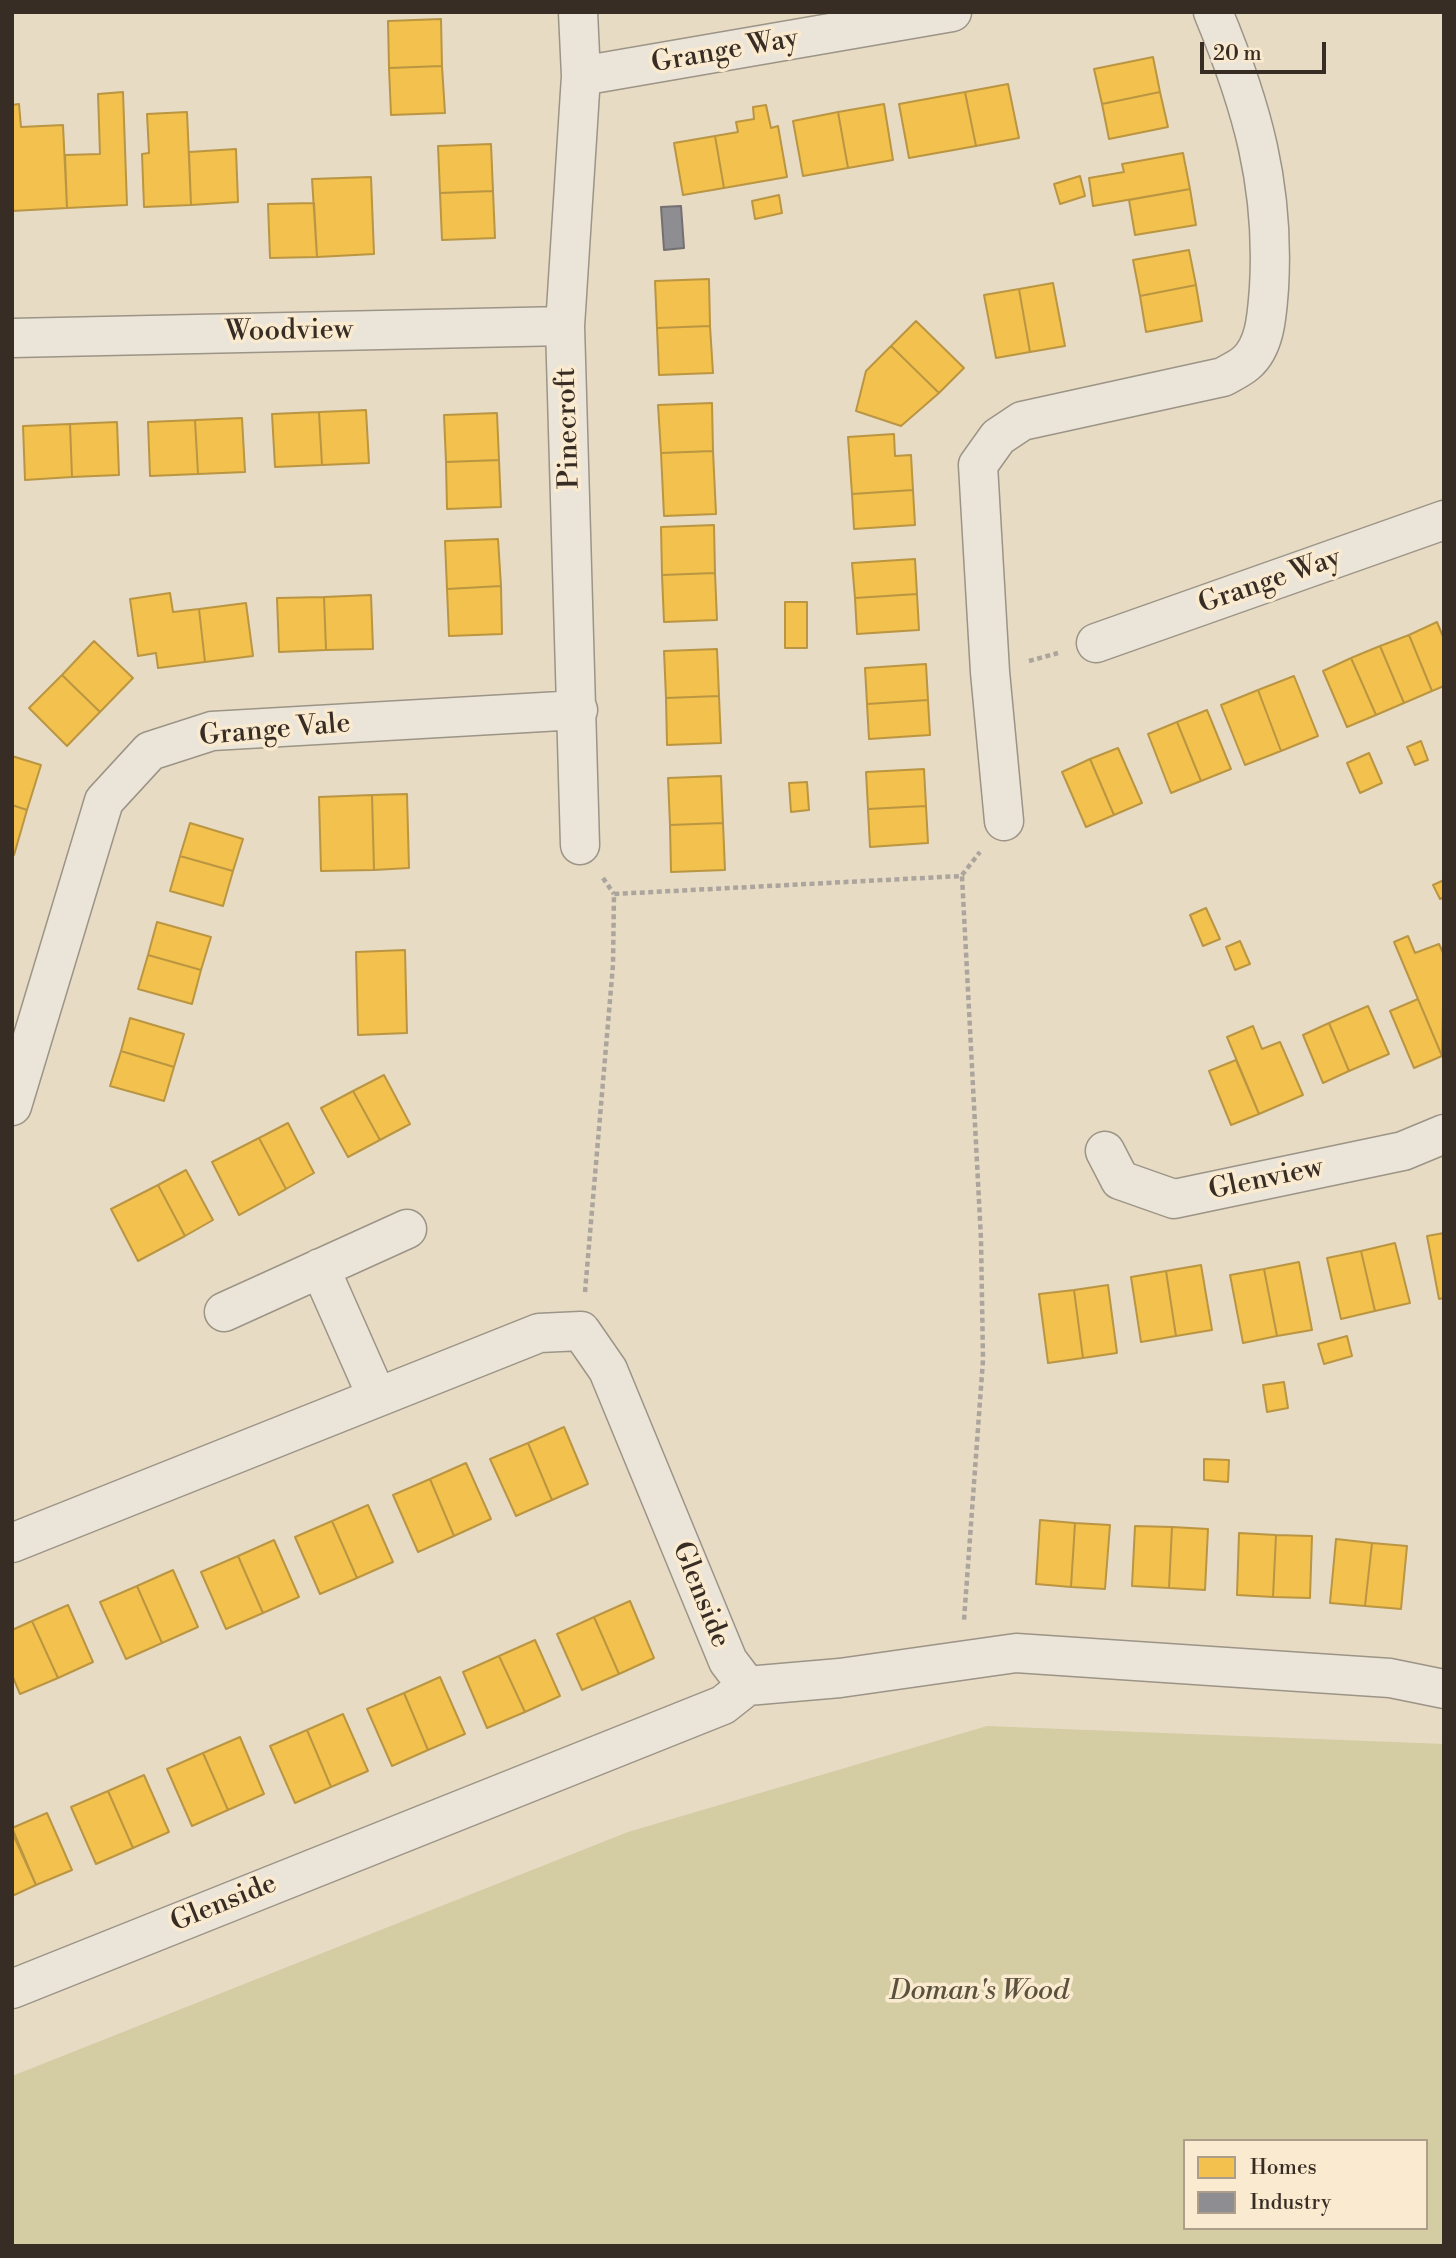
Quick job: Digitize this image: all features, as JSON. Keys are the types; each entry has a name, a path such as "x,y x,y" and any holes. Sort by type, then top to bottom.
{"street":[{"name":"Pinecroft","path":"578,12 581,76 565,326 580,845"},
{"name":"Grange Way","path":"581,76 952,12"},
{"path":"1004,821 990,672 978,464 998,436 1022,421 1223,377 1248,362 1267,325 1271,242 1262,156 1236,66 1213,12"},
{"name":"Woodview","path":"12,338 565,326"},
{"name":"Grange Way","path":"1096,643 1444,520"},
{"name":"Grange Vale","path":"12,1106 104,801 150,751 212,732 578,710"},
{"name":"Glenview","path":"1105,1151 1120,1180 1174,1199 1404,1152 1444,1134"},
{"path":"224,1312 407,1229"},
{"path":"320,1268 377,1397"},
{"path":"12,1543 539,1333 581,1331"},
{"name":"Glenside","path":"12,1989 723,1706 747,1686 727,1661 608,1370 581,1331"},
{"path":"747,1686 840,1678 1016,1653 1390,1678 1444,1689"}],"path":[{"path":"990,672 1096,643"},
{"path":"581,1331 613,965 614,894 962,876 981,1239 983,1360 961,1659"}],"green space":[{"name":"Doman's Wood","path":"987,1726 1444,1744 1444,2246 12,2246 12,2076 628,1832"}],"building: Homes":[{"path":"441,19 442,66 389,68 388,21"},
{"path":"1153,57 1160,92 1102,104 1094,69"},
{"path":"442,66 445,113 391,115 389,68"},
{"path":"1008,84 1019,138 976,146 965,92"},
{"path":"123,92 127,205 67,208 65,155 100,154 98,94"},
{"path":"965,92 976,146 909,158 899,104"},
{"path":"1160,92 1168,127 1109,139 1102,104"},
{"path":"19,104 21,127 63,125 67,208 12,211 12,105"},
{"path":"884,104 893,160 848,168 838,112"},
{"path":"766,105 771,128 778,126 787,177 724,188 715,136 738,132 736,122 754,119 753,107"},
{"path":"187,112 191,205 144,207 142,154 149,153 147,114"},
{"path":"838,112 848,168 803,176 793,121"},
{"path":"715,136 724,188 683,195 674,143"},
{"path":"491,144 493,191 440,193 438,146"},
{"path":"236,149 238,202 191,205 189,152"},
{"path":"1183,153 1190,189 1093,206 1089,178 1124,172 1122,164"},
{"path":"1080,176 1085,196 1060,204 1054,184"},
{"path":"371,177 374,254 317,257 312,179"},
{"path":"1190,189 1196,225 1135,235 1129,200"},
{"path":"493,191 495,238 442,240 440,193"},
{"path":"779,195 782,213 755,219 752,201"},
{"path":"314,203 317,257 270,258 268,204"},
{"path":"1189,250 1196,285 1140,296 1133,260"},
{"path":"709,279 710,326 657,328 655,281"},
{"path":"1053,283 1065,346 1030,352 1019,289"},
{"path":"1196,285 1202,321 1146,332 1140,296"},
{"path":"1019,289 1030,352 996,358 984,295"},
{"path":"916,321 964,368 939,393 891,346"},
{"path":"710,326 713,373 659,375 657,328"},
{"path":"891,346 939,393 901,426 856,411 866,371"},
{"path":"712,403 713,451 661,453 658,405"},
{"path":"366,410 369,463 322,465 319,412"},
{"path":"319,412 322,465 275,467 272,414"},
{"path":"497,413 499,460 446,462 444,415"},
{"path":"242,418 245,472 198,474 195,420"},
{"path":"195,420 198,474 150,476 148,422"},
{"path":"117,422 119,475 72,477 70,424"},
{"path":"70,424 72,477 25,480 23,426"},
{"path":"894,434 895,456 911,455 913,490 852,494 848,437"},
{"path":"713,451 716,514 664,516 661,453"},
{"path":"499,460 501,507 447,509 446,462"},
{"path":"913,490 915,525 854,529 852,494"},
{"path":"714,525 715,573 662,575 661,527"},
{"path":"498,539 501,586 447,589 445,541"},
{"path":"915,559 917,594 855,598 852,563"},
{"path":"715,573 717,620 664,622 662,575"},
{"path":"501,586 502,634 449,636 447,589"},
{"path":"170,593 173,612 199,609 205,662 158,668 156,653 138,656 130,599"},
{"path":"917,594 919,630 857,634 855,598"},
{"path":"371,595 373,649 326,650 324,597"},
{"path":"324,597 326,650 279,652 277,598"},
{"path":"785,602 807,602 807,648 785,648"},
{"path":"246,603 253,656 205,662 199,609"},
{"path":"1437,622 1444,639 1444,686 1432,691 1409,635"},
{"path":"1409,635 1432,691 1404,703 1380,646"},
{"path":"94,641 133,678 100,712 62,675"},
{"path":"1380,646 1404,703 1376,715 1351,658"},
{"path":"717,649 719,696 666,698 664,651"},
{"path":"1351,658 1376,715 1347,727 1323,671"},
{"path":"926,664 928,700 867,704 865,668"},
{"path":"62,675 100,712 67,746 29,708"},
{"path":"1294,676 1318,736 1281,751 1258,690"},
{"path":"1258,690 1281,751 1245,765 1221,705"},
{"path":"719,696 721,743 667,745 666,698"},
{"path":"928,700 930,735 869,739 867,704"},
{"path":"1207,710 1231,769 1201,781 1177,722"},
{"path":"1177,722 1201,781 1171,793 1148,734"},
{"path":"1421,741 1428,760 1415,765 1407,747"},
{"path":"1118,748 1142,803 1114,815 1090,759"},
{"path":"1369,753 1382,783 1360,793 1347,763"},
{"path":"12,756 41,765 27,810 12,805"},
{"path":"1090,759 1114,815 1086,827 1062,772"},
{"path":"924,769 926,806 868,809 866,772"},
{"path":"721,776 723,823 670,825 668,778"},
{"path":"807,782 809,810 791,812 789,783"},
{"path":"407,794 409,868 374,870 372,795"},
{"path":"372,795 374,870 321,871 319,797"},
{"path":"12,805 27,810 14,855 12,855"},
{"path":"926,806 928,843 870,847 868,809"},
{"path":"190,823 243,839 233,871 180,856"},
{"path":"723,823 725,870 671,872 670,825"},
{"path":"180,856 233,871 223,906 170,891"},
{"path":"1444,880 1444,897 1440,899 1433,885"},
{"path":"1206,908 1220,939 1203,946 1190,915"},
{"path":"157,922 211,937 201,970 148,955"},
{"path":"1408,936 1415,953 1439,944 1444,955 1442,1056 1394,942"},
{"path":"1240,941 1250,964 1235,970 1226,947"},
{"path":"405,950 407,1033 358,1035 356,952"},
{"path":"148,955 201,970 192,1004 138,989"},
{"path":"1418,999 1442,1056 1414,1068 1390,1011"},
{"path":"1368,1006 1389,1054 1349,1071 1329,1023"},
{"path":"130,1018 184,1034 174,1067 121,1051"},
{"path":"1329,1023 1349,1071 1323,1083 1303,1035"},
{"path":"1253,1026 1262,1049 1280,1042 1303,1095 1259,1114 1227,1037"},
{"path":"121,1051 174,1067 164,1101 110,1086"},
{"path":"1236,1060 1259,1114 1231,1125 1209,1071"},
{"path":"384,1075 410,1124 380,1140 353,1091"},
{"path":"353,1091 380,1140 348,1157 321,1108"},
{"path":"288,1123 314,1173 286,1189 259,1138"},
{"path":"259,1138 286,1189 239,1215 212,1162"},
{"path":"186,1170 213,1220 185,1236 158,1185"},
{"path":"158,1185 185,1236 138,1261 111,1209"},
{"path":"1444,1233 1444,1298 1439,1299 1427,1236"},
{"path":"1395,1243 1410,1303 1375,1311 1361,1251"},
{"path":"1361,1251 1375,1311 1341,1319 1327,1258"},
{"path":"1299,1262 1312,1330 1277,1336 1264,1269"},
{"path":"1201,1265 1212,1330 1176,1336 1166,1271"},
{"path":"1264,1269 1277,1336 1243,1343 1230,1275"},
{"path":"1166,1271 1176,1336 1141,1342 1131,1277"},
{"path":"1108,1285 1117,1353 1083,1358 1074,1290"},
{"path":"1074,1290 1083,1358 1048,1363 1039,1294"},
{"path":"1347,1336 1352,1356 1324,1364 1318,1344"},
{"path":"1284,1382 1288,1408 1267,1412 1263,1385"},
{"path":"564,1427 588,1484 552,1500 528,1443"},
{"path":"528,1443 552,1500 516,1516 490,1459"},
{"path":"1204,1459 1229,1460 1228,1482 1204,1480"},
{"path":"466,1463 491,1519 454,1536 430,1479"},
{"path":"430,1479 454,1536 418,1552 393,1495"},
{"path":"368,1505 393,1562 357,1578 332,1521"},
{"path":"1040,1520 1075,1523 1071,1587 1036,1584"},
{"path":"332,1521 357,1578 320,1594 295,1537"},
{"path":"1075,1523 1110,1525 1105,1589 1071,1587"},
{"path":"1135,1526 1172,1527 1169,1588 1132,1586"},
{"path":"1172,1527 1208,1529 1205,1590 1169,1588"},
{"path":"1239,1533 1276,1535 1273,1597 1237,1595"},
{"path":"1276,1535 1312,1536 1310,1598 1273,1597"},
{"path":"1336,1539 1372,1543 1365,1606 1330,1603"},
{"path":"274,1540 299,1597 263,1613 238,1556"},
{"path":"1372,1543 1407,1546 1401,1609 1365,1606"},
{"path":"238,1556 263,1613 226,1629 201,1572"},
{"path":"173,1570 198,1627 162,1643 137,1586"},
{"path":"137,1586 162,1643 126,1659 100,1602"},
{"path":"630,1601 654,1658 619,1674 594,1617"},
{"path":"68,1605 93,1662 58,1678 32,1621"},
{"path":"594,1617 619,1674 582,1690 557,1634"},
{"path":"32,1621 58,1678 20,1694 12,1675 12,1630"},
{"path":"535,1640 560,1696 525,1712 499,1656"},
{"path":"499,1656 525,1712 487,1728 463,1672"},
{"path":"440,1677 465,1734 428,1750 404,1693"},
{"path":"404,1693 428,1750 392,1766 367,1709"},
{"path":"343,1714 368,1771 331,1787 307,1730"},
{"path":"307,1730 331,1787 295,1803 270,1746"},
{"path":"240,1737 264,1794 228,1810 203,1753"},
{"path":"203,1753 228,1810 192,1826 167,1769"},
{"path":"144,1775 169,1832 133,1848 108,1791"},
{"path":"108,1791 133,1848 96,1864 71,1807"},
{"path":"47,1813 72,1870 36,1885 12,1828"},
{"path":"12,1832 36,1885 12,1896"}],"building: Industry":[{"path":"681,206 684,248 664,250 661,207"}]}
